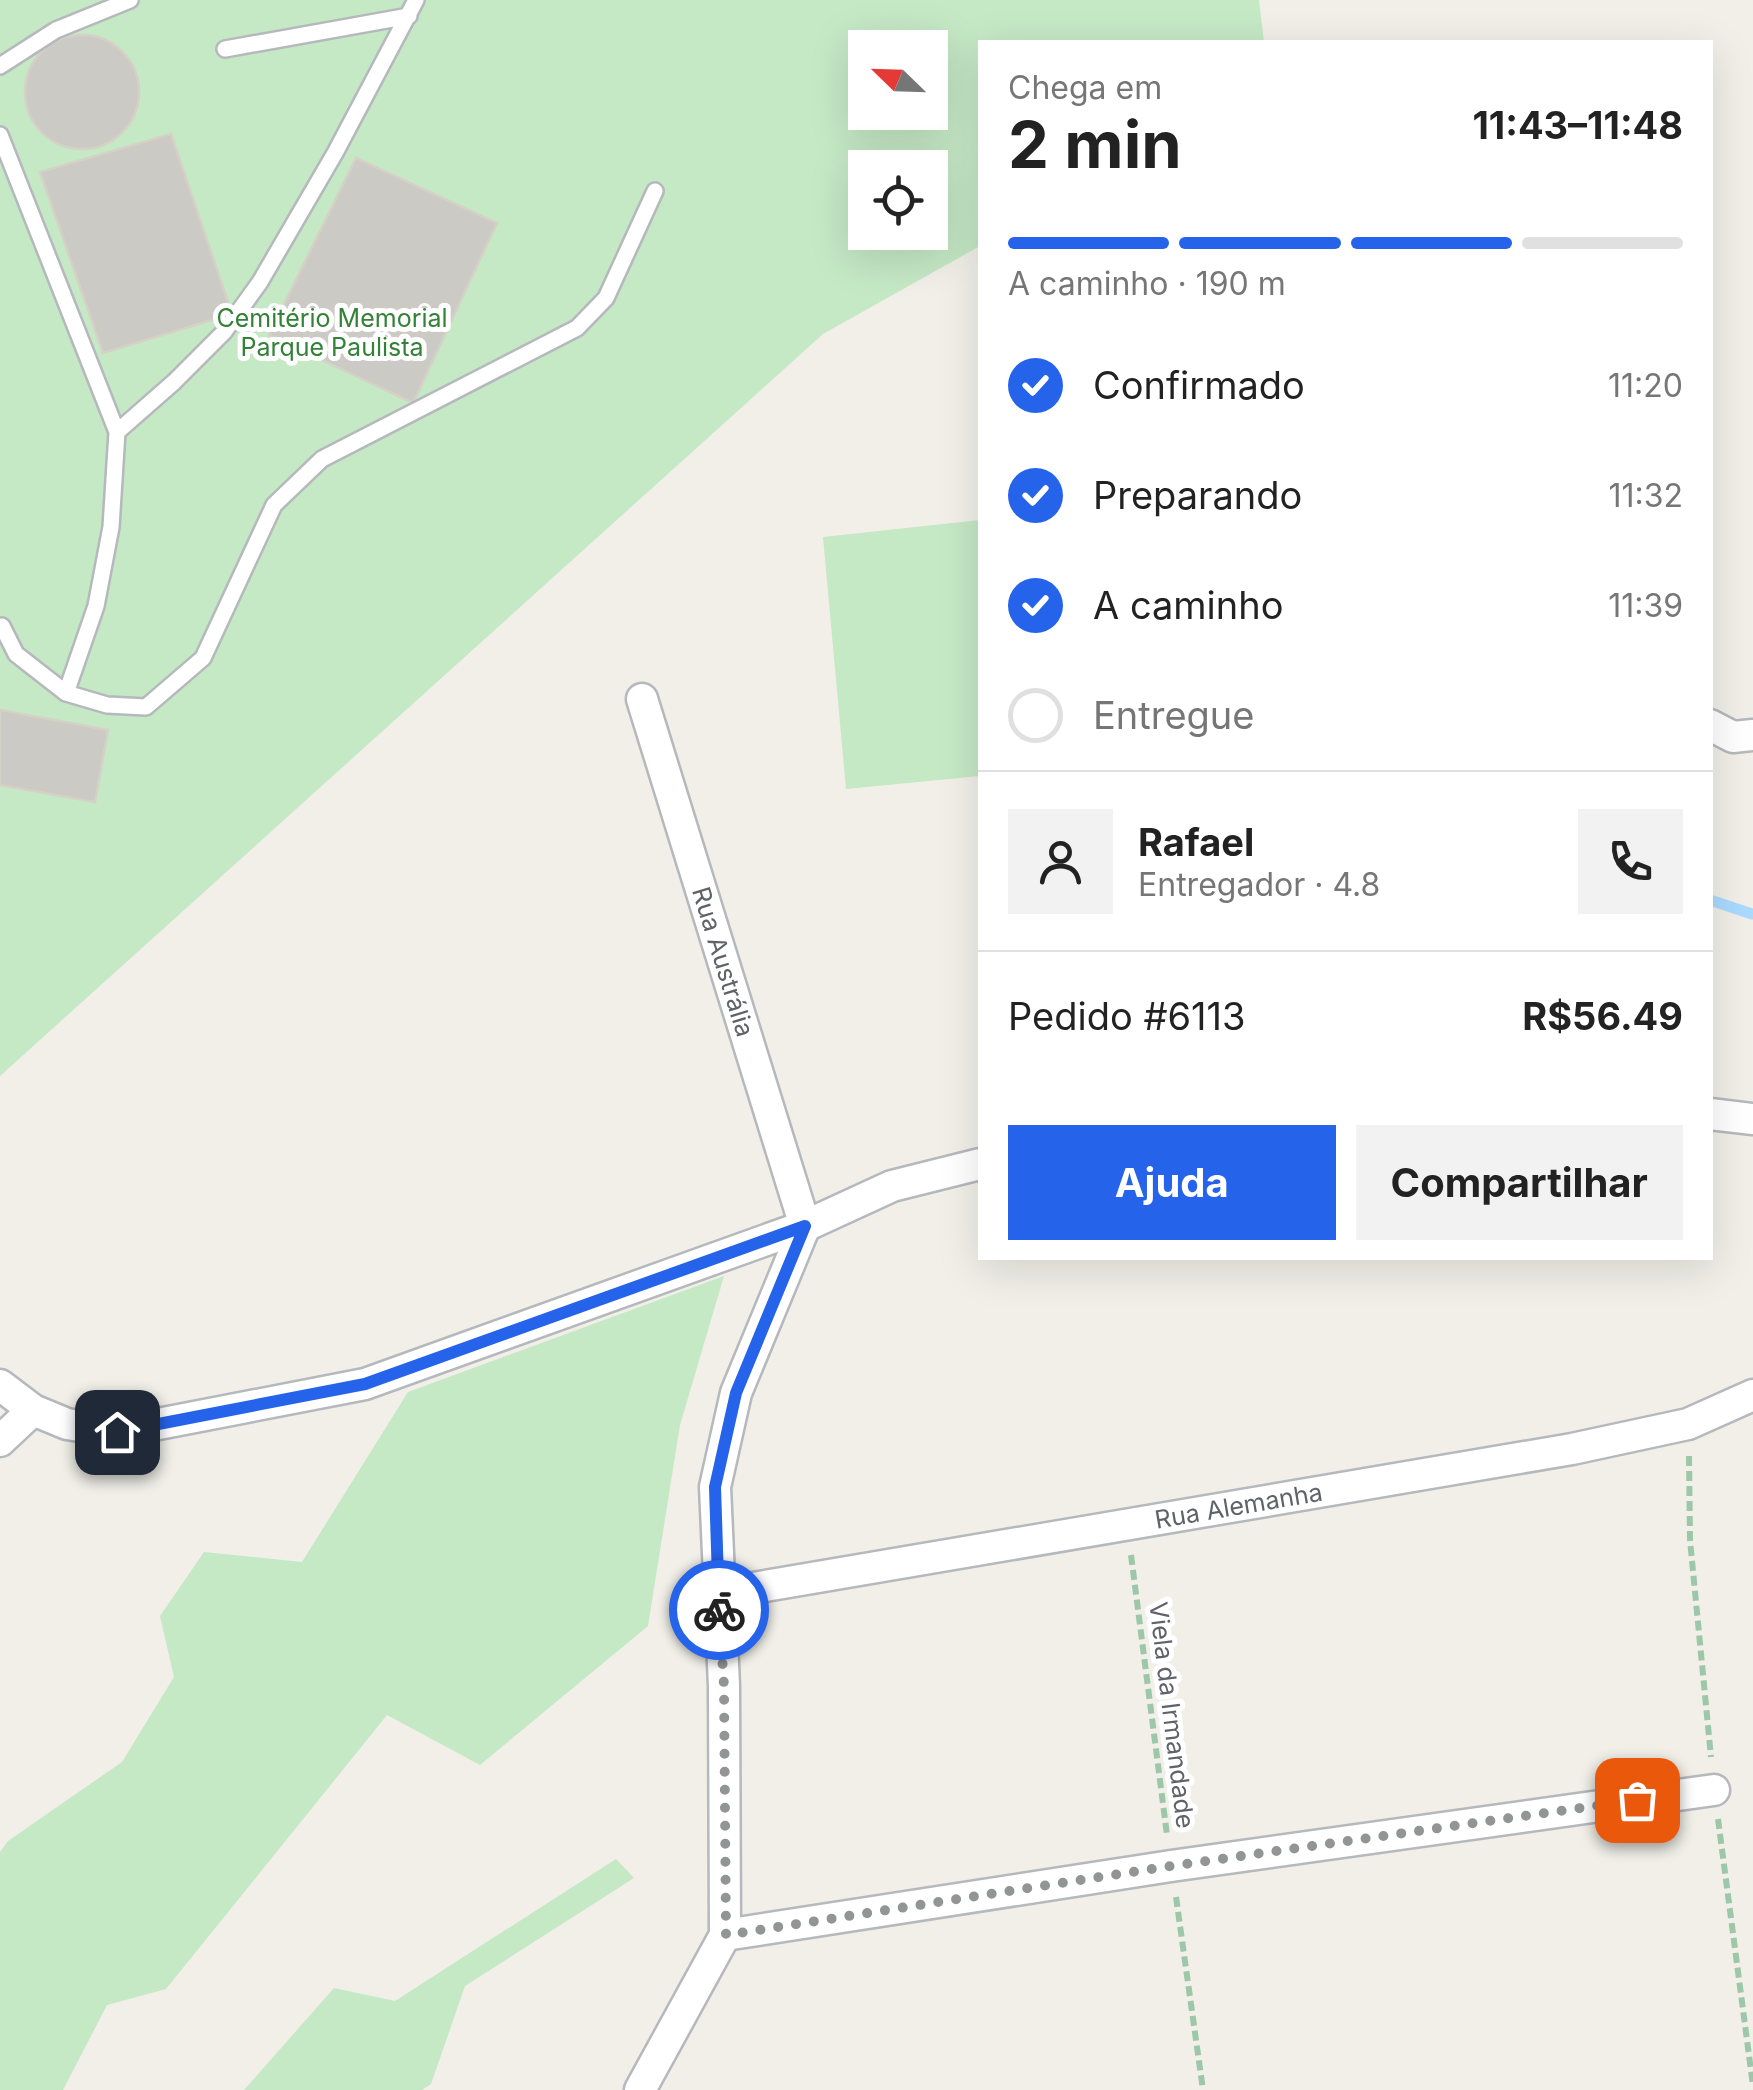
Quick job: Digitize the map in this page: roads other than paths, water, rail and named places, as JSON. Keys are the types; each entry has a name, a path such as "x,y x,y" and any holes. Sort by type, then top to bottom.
{"street":[{"name":"Rua Austrália","path":"642,700 805,1226"},
{"path":"1713,727 1732,737 1753,735"},
{"path":"1713,1114 1753,1119"},
{"path":"0,1385 33,1410 68,1424 117,1432 365,1384 805,1226 892,1186 978,1164"},
{"path":"640,2090 726,1935 724,1686 715,1487 736,1393 805,1226"},
{"name":"Rua Alemanha","path":"718,1594 1572,1449 1688,1424 1753,1395"},
{"path":"0,1441 33,1410"},
{"path":"726,1935 1171,1866 1714,1790"}],"lane":[{"path":"0,66 56,30 130,0"},
{"path":"117,432 224,332 260,282 416,0"},
{"path":"225,49 409,16"},
{"path":"0,136 117,432 110,527 96,606 66,694"},
{"path":"2,626 16,654 66,694 106,705 146,707 204,658 274,506 322,459 577,328 606,298 655,192"}],"waterway":[{"path":"1713,901 1752,914"}],"park label":[{"name":"Cemitério Memorial Parque Paulista","path":"332,332"}]}
